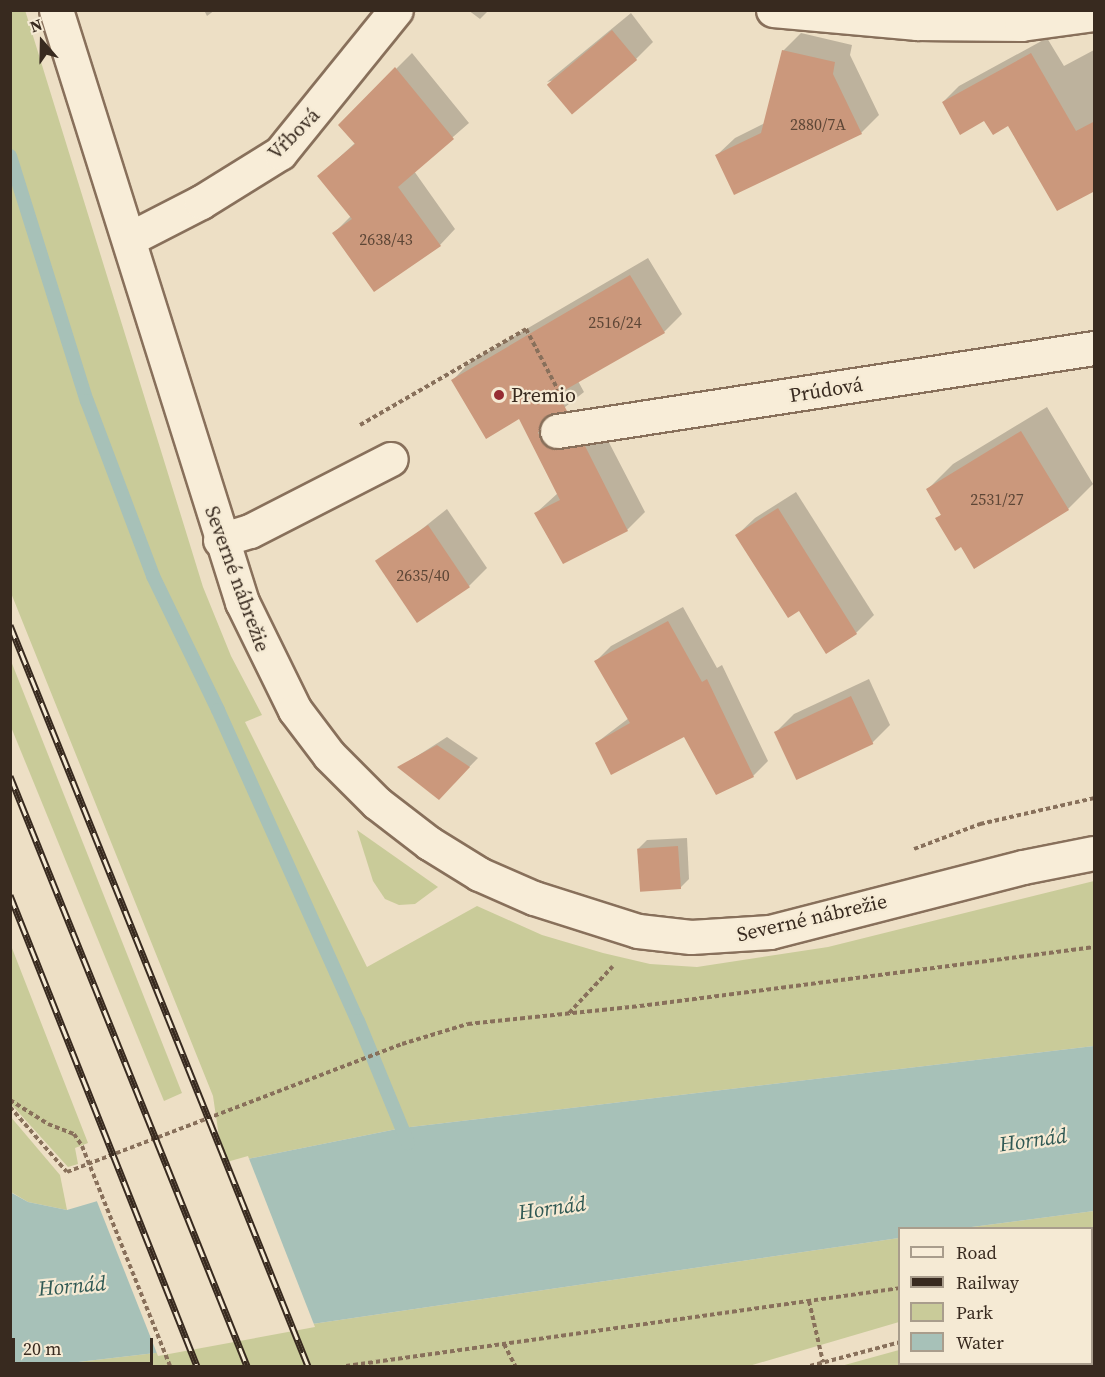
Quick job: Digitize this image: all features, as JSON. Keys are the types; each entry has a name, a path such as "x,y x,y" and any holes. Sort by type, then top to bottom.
{"street":[{"name":"Severné nábrežie","path":"56,10 129,239 220,540 267,660 295,710 329,755 377,803 429,843 478,874 586,917 638,931 730,937 770,932 1023,867 1095,853"},
{"name":"Vŕbová","path":"129,239 201,202 280,153 396,10"},
{"path":"776,11 917,23 1021,24 1095,14"},
{"name":"Prúdová","path":"568,429 1095,348"},
{"path":"220,540 250,531 391,459"}],"path":[{"path":"352,430 526,329 568,429"},
{"path":"911,851 980,824 1095,798"},
{"path":"10,1107 67,1172 351,1067 402,1044 468,1024 640,1006 1095,947"},
{"path":"10,1100 48,1124 74,1134 82,1146 170,1366"},
{"path":"346,1366 898,1288"},
{"path":"809,1301 823,1362"},
{"path":"810,1366 898,1343"},
{"path":"504,1344 515,1366"}],"green space":[{"path":"25,10 203,587 231,656 262,715 245,722 367,967 477,906 542,935 603,953 650,964 697,967 828,947 1094,881 1094,1046 402,1128 223,1164 213,1096 11,593 10,11"},
{"path":"11,661 182,1093 164,1101 11,727"},
{"path":"357,830 438,887 415,904 399,905 385,899 373,881"},
{"path":"10,943 88,1143 75,1148 78,1164 68,1167 11,1104"},
{"path":"10,1116 60,1175 67,1210 28,1202 11,1192"},
{"path":"1094,1211 1093,1244 1093,1227 972,1227"},
{"path":"898,1238 898,1322 749,1366 44,1366 181,1350 285,1328"},
{"path":"1094,1303 1094,1366 841,1366 898,1350 898,1365 1093,1365"}],"water":[{"name":"Hornád","path":"1094,1046 1094,1211 972,1227 898,1227 898,1238 285,1328 181,1350 44,1366 11,1366 10,1192 28,1202 67,1210 223,1164 402,1128"}],"pier":[{"path":"248,1156 315,1327 158,1356 96,1199"}],"building":[{"path":"612,30 637,60 572,115 547,85"},
{"path":"782,50 835,62 833,74 862,134 734,195 715,155 761,133"},
{"path":"1031,53 1076,131 1095,121 1095,191 1057,211 1008,126 993,135 984,121 960,135 942,102"},
{"path":"395,67 454,139 398,187 441,246 374,292 332,233 352,219 317,176 355,144 338,125"},
{"path":"630,275 665,333 558,394 567,411 545,417 538,433 551,449 585,446 628,531 563,564 534,513 560,500 519,419 486,439 451,380"},
{"path":"1021,431 1069,510 974,569 961,547 955,551 935,518 941,515 926,489"},
{"path":"778,508 857,634 826,654 799,611 788,618 735,535"},
{"path":"428,525 470,587 417,623 375,561"},
{"path":"668,621 702,682 707,679 754,777 716,795 684,737 611,775 595,743 630,723 594,661"},
{"path":"851,696 873,744 796,780 774,732"},
{"path":"437,745 470,767 439,800 397,767"},
{"path":"678,846 681,889 640,892 637,849"}],"waterway":[{"path":"10,156 87,401 153,576 218,710 358,1021 408,1143"}],"railway":[{"path":"10,625 308,1366"},
{"path":"10,776 247,1366"},
{"path":"10,895 197,1366"}],"place":[{"name":"Premio","path":"499,395"}]}
